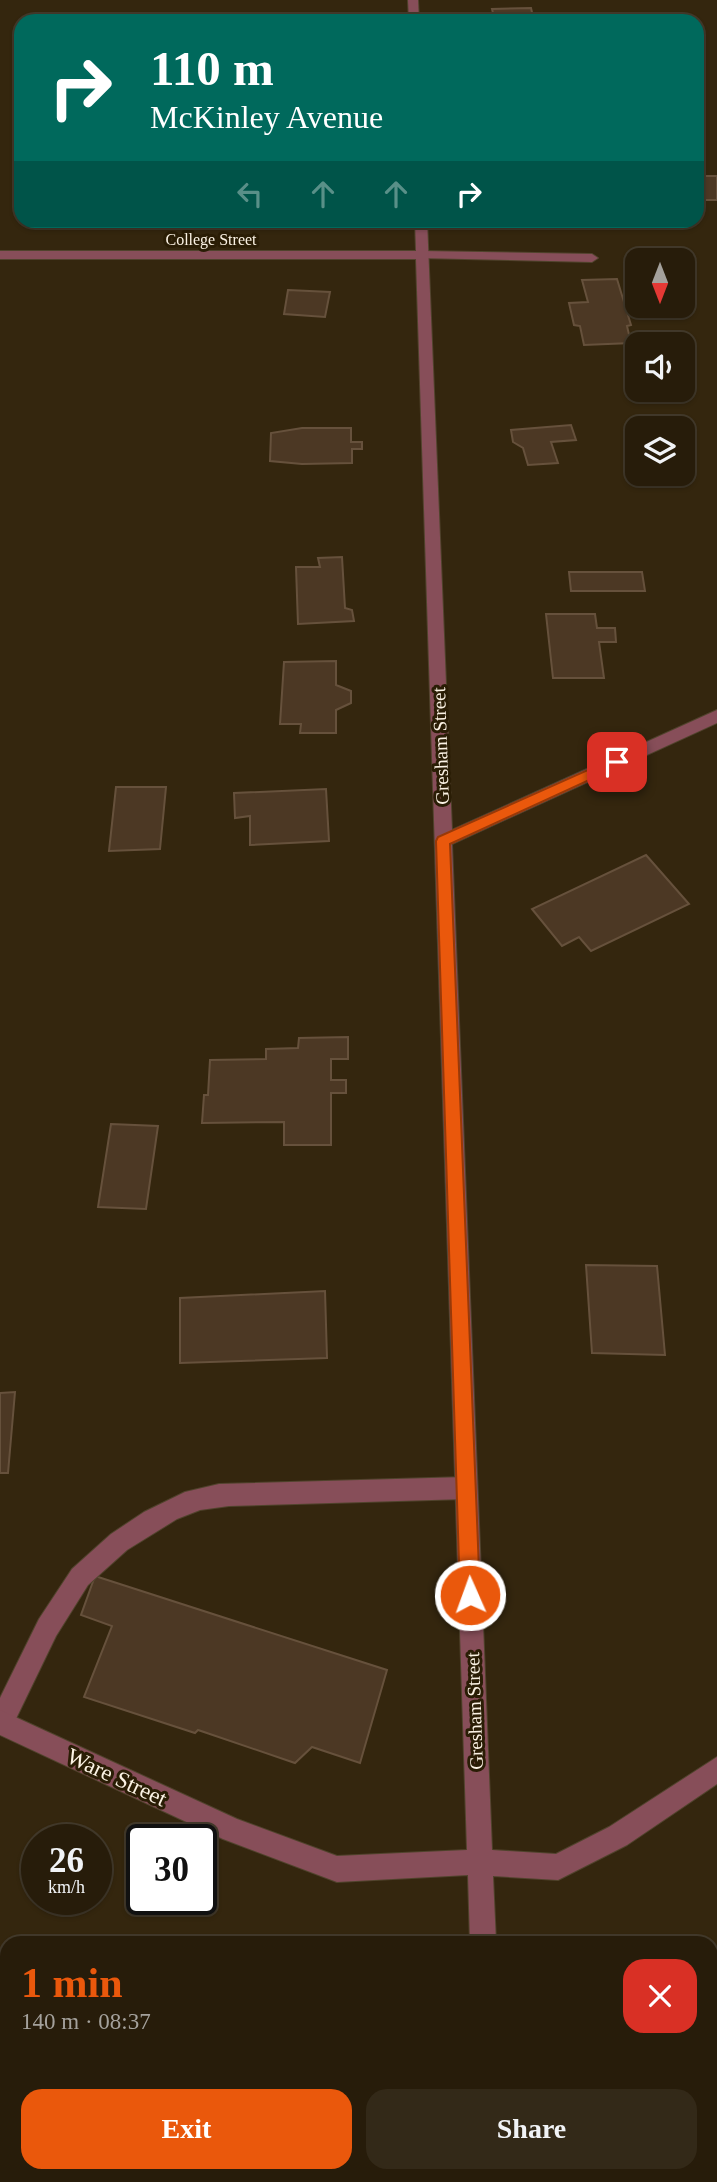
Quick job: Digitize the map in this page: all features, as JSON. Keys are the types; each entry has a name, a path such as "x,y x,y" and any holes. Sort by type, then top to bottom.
{"street":[{"name":"Gresham Street","path":"421,228 483,1936"},
{"name":"College Street","path":"0,255 422,255 592,258"},
{"path":"443,841 717,716"},
{"path":"1,1722 66,1596 82,1575 117,1543 178,1507 199,1499 222,1496 350,1489 466,1488"},
{"name":"Ware Street","path":"1,1722 232,1830 337,1870 480,1862 558,1867 618,1836 717,1769"}],"building":[{"path":"531,8 532,14 493,14 492,9"},
{"path":"704,176 717,176 717,200 704,200"},
{"path":"617,279 625,305 625,318 629,318 631,325 627,326 628,332 625,332 625,343 584,345 580,326 574,325 569,303 588,302 582,280"},
{"path":"288,290 330,292 325,317 284,314"},
{"path":"571,425 576,440 551,442 558,463 528,465 523,448 513,442 511,430"},
{"path":"302,428 351,428 351,442 362,442 362,449 352,449 352,463 302,464 270,461 271,433"},
{"path":"342,557 345,608 352,610 354,621 298,624 296,567 320,567 318,558"},
{"path":"569,572 642,572 645,591 571,591"},
{"path":"546,614 595,614 597,628 615,628 616,642 599,642 604,678 553,678"},
{"path":"336,661 336,685 351,691 351,703 336,710 336,733 300,733 301,724 280,724 284,662"},
{"path":"116,787 166,787 160,849 109,851"},
{"path":"326,789 329,841 250,845 250,816 235,818 234,793"},
{"path":"646,855 689,904 591,951 579,937 562,946 532,909"},
{"path":"348,1037 348,1059 331,1059 331,1080 346,1080 346,1093 331,1093 331,1145 284,1145 284,1122 202,1123 204,1095 208,1095 210,1060 266,1059 266,1049 298,1048 299,1038"},
{"path":"111,1124 158,1126 146,1209 98,1207"},
{"path":"586,1265 657,1266 665,1355 592,1353"},
{"path":"325,1291 327,1358 180,1363 180,1298"},
{"path":"15,1392 8,1473 0,1473 0,1393"},
{"path":"95,1576 387,1670 360,1763 312,1747 295,1763 198,1730 195,1733 84,1697 112,1626 81,1615"}],"route":[{"path":"470,1595 443,841 617,762"}]}
